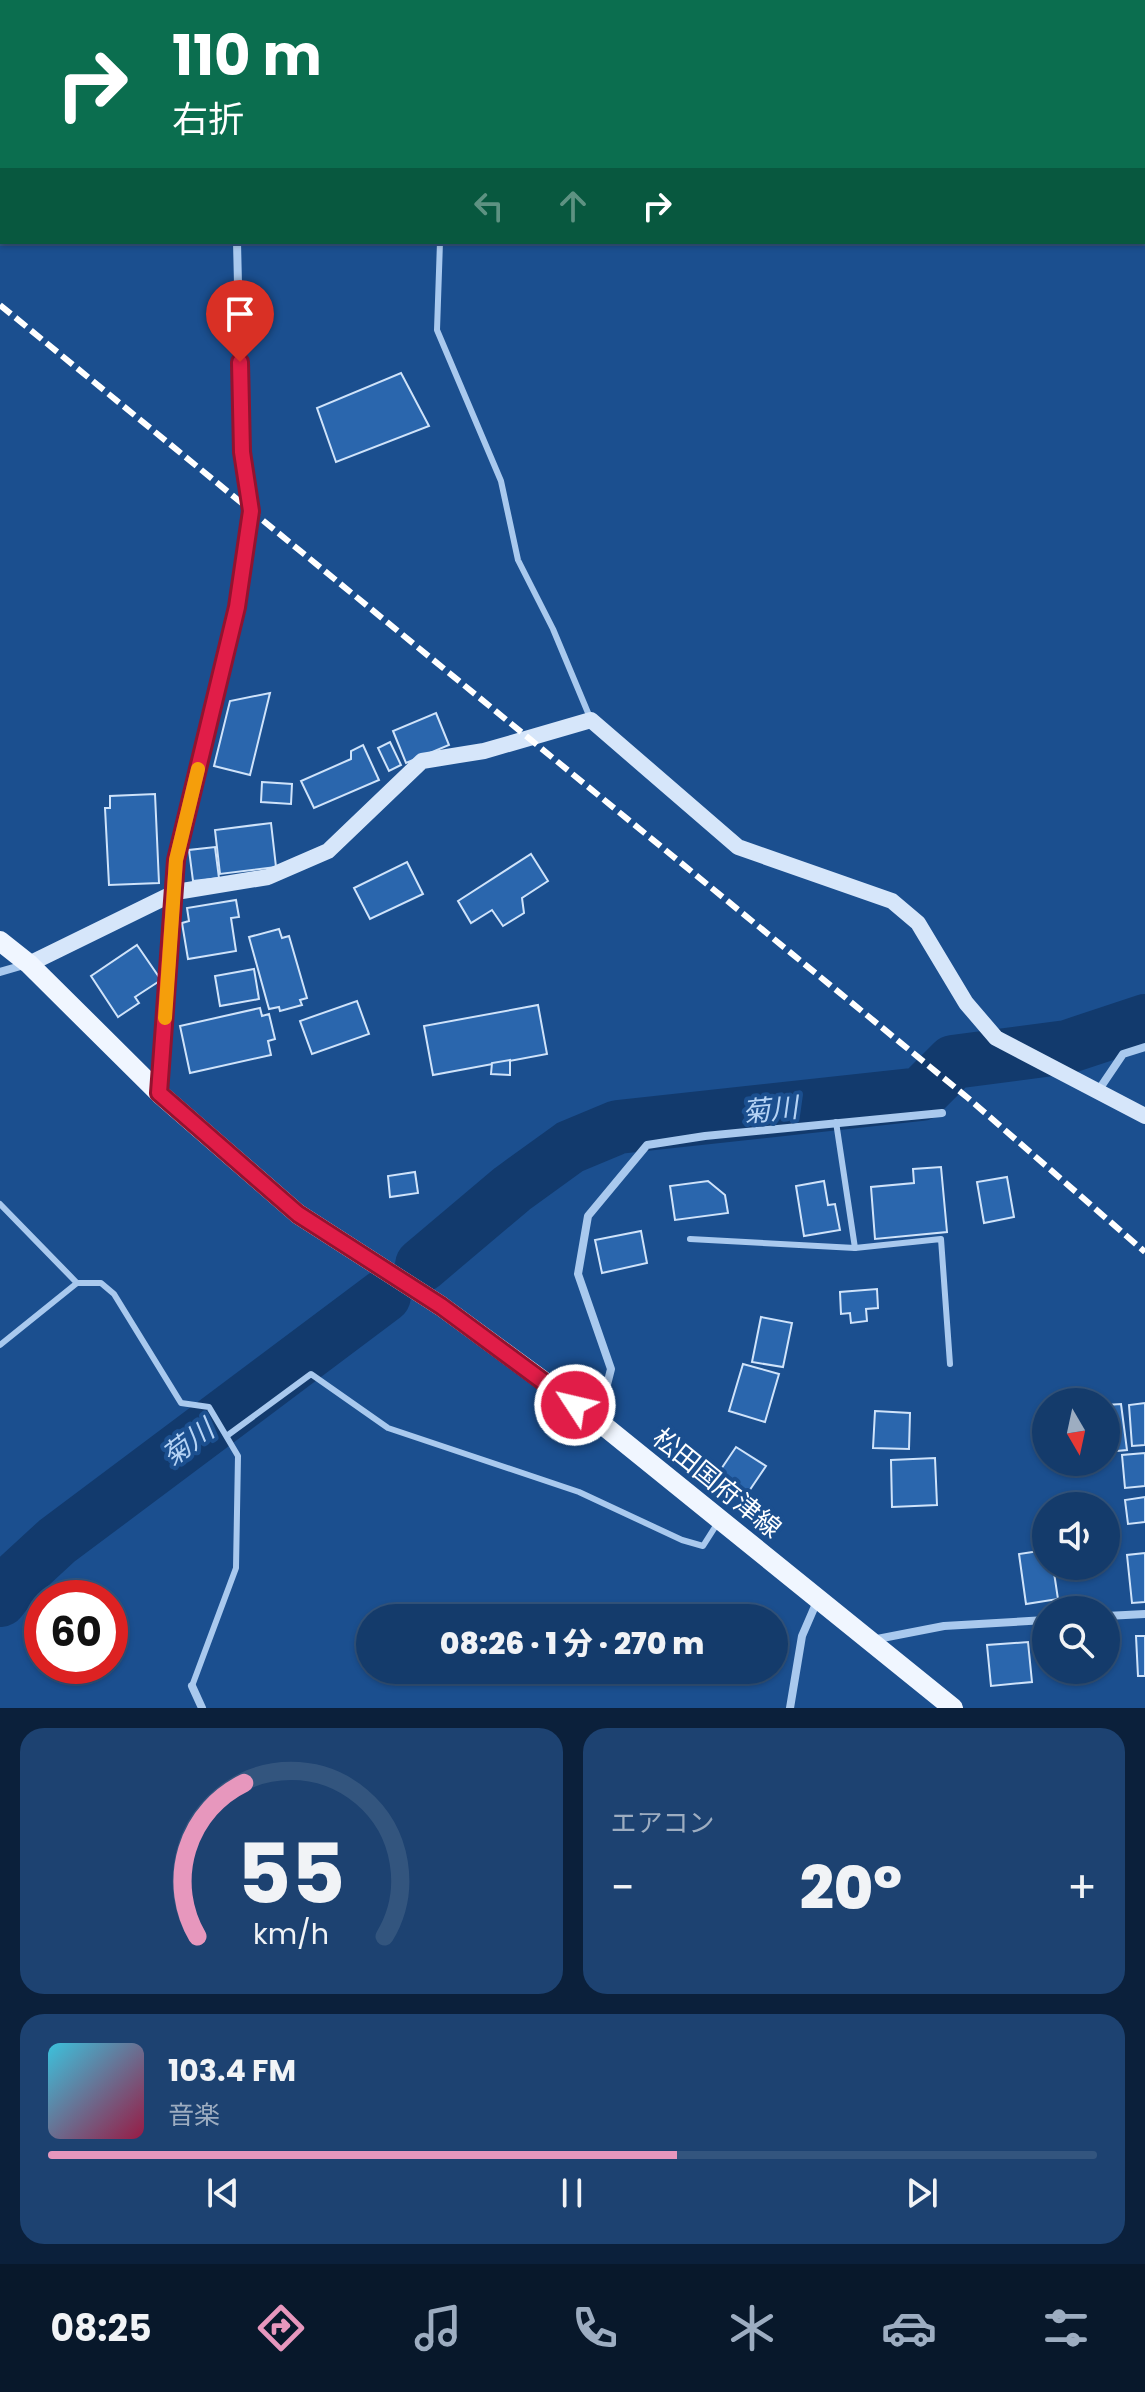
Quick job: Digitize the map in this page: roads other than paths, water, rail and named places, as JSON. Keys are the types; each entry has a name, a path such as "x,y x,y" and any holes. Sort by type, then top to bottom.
{"main road":[{"path":"29,964 176,892 268,877 328,851 422,761 484,751 591,720 738,847 892,901 918,923 966,1003 996,1038 1047,1068 1145,1116"},
{"name":"松田国府津線","path":"0,941 29,964 159,1093 298,1214 441,1306 598,1421 953,1708"}],"street":[{"path":"159,1093 176,860 237,607 251,511 242,452 237,244"},
{"path":"0,972 29,964"},
{"path":"1098,1091 1123,1054 1145,1047"},
{"path":"598,1421 611,1369 578,1274 588,1216 647,1145 836,1122 942,1113"},
{"path":"790,1708 802,1636 818,1598"},
{"path":"1120,1615 1145,1614"},
{"path":"871,1640 944,1626 1032,1621"},
{"path":"192,1686 202,1708"}],"lane":[{"path":"440,244 437,330 501,481 518,560 553,629 591,720"},
{"path":"836,1122 855,1248"},
{"path":"0,1204 77,1283"},
{"path":"690,1239 855,1248 941,1239 950,1364"},
{"path":"0,1345 77,1283 101,1283 114,1294 181,1403 209,1407 228,1435 238,1456 240,1472 236,1568 192,1686"},
{"path":"228,1435 311,1374 388,1428 579,1492 682,1540 703,1546 721,1518"}],"waterway":[{"name":"菊川","path":"422,1265 512,1189 570,1147 618,1127 921,1094 953,1062 1067,1047 1145,1021"},
{"name":"菊川","path":"0,1600 18,1577 57,1541 384,1296"}],"railway":[{"path":"0,305 968,1098 1145,1252"}]}
